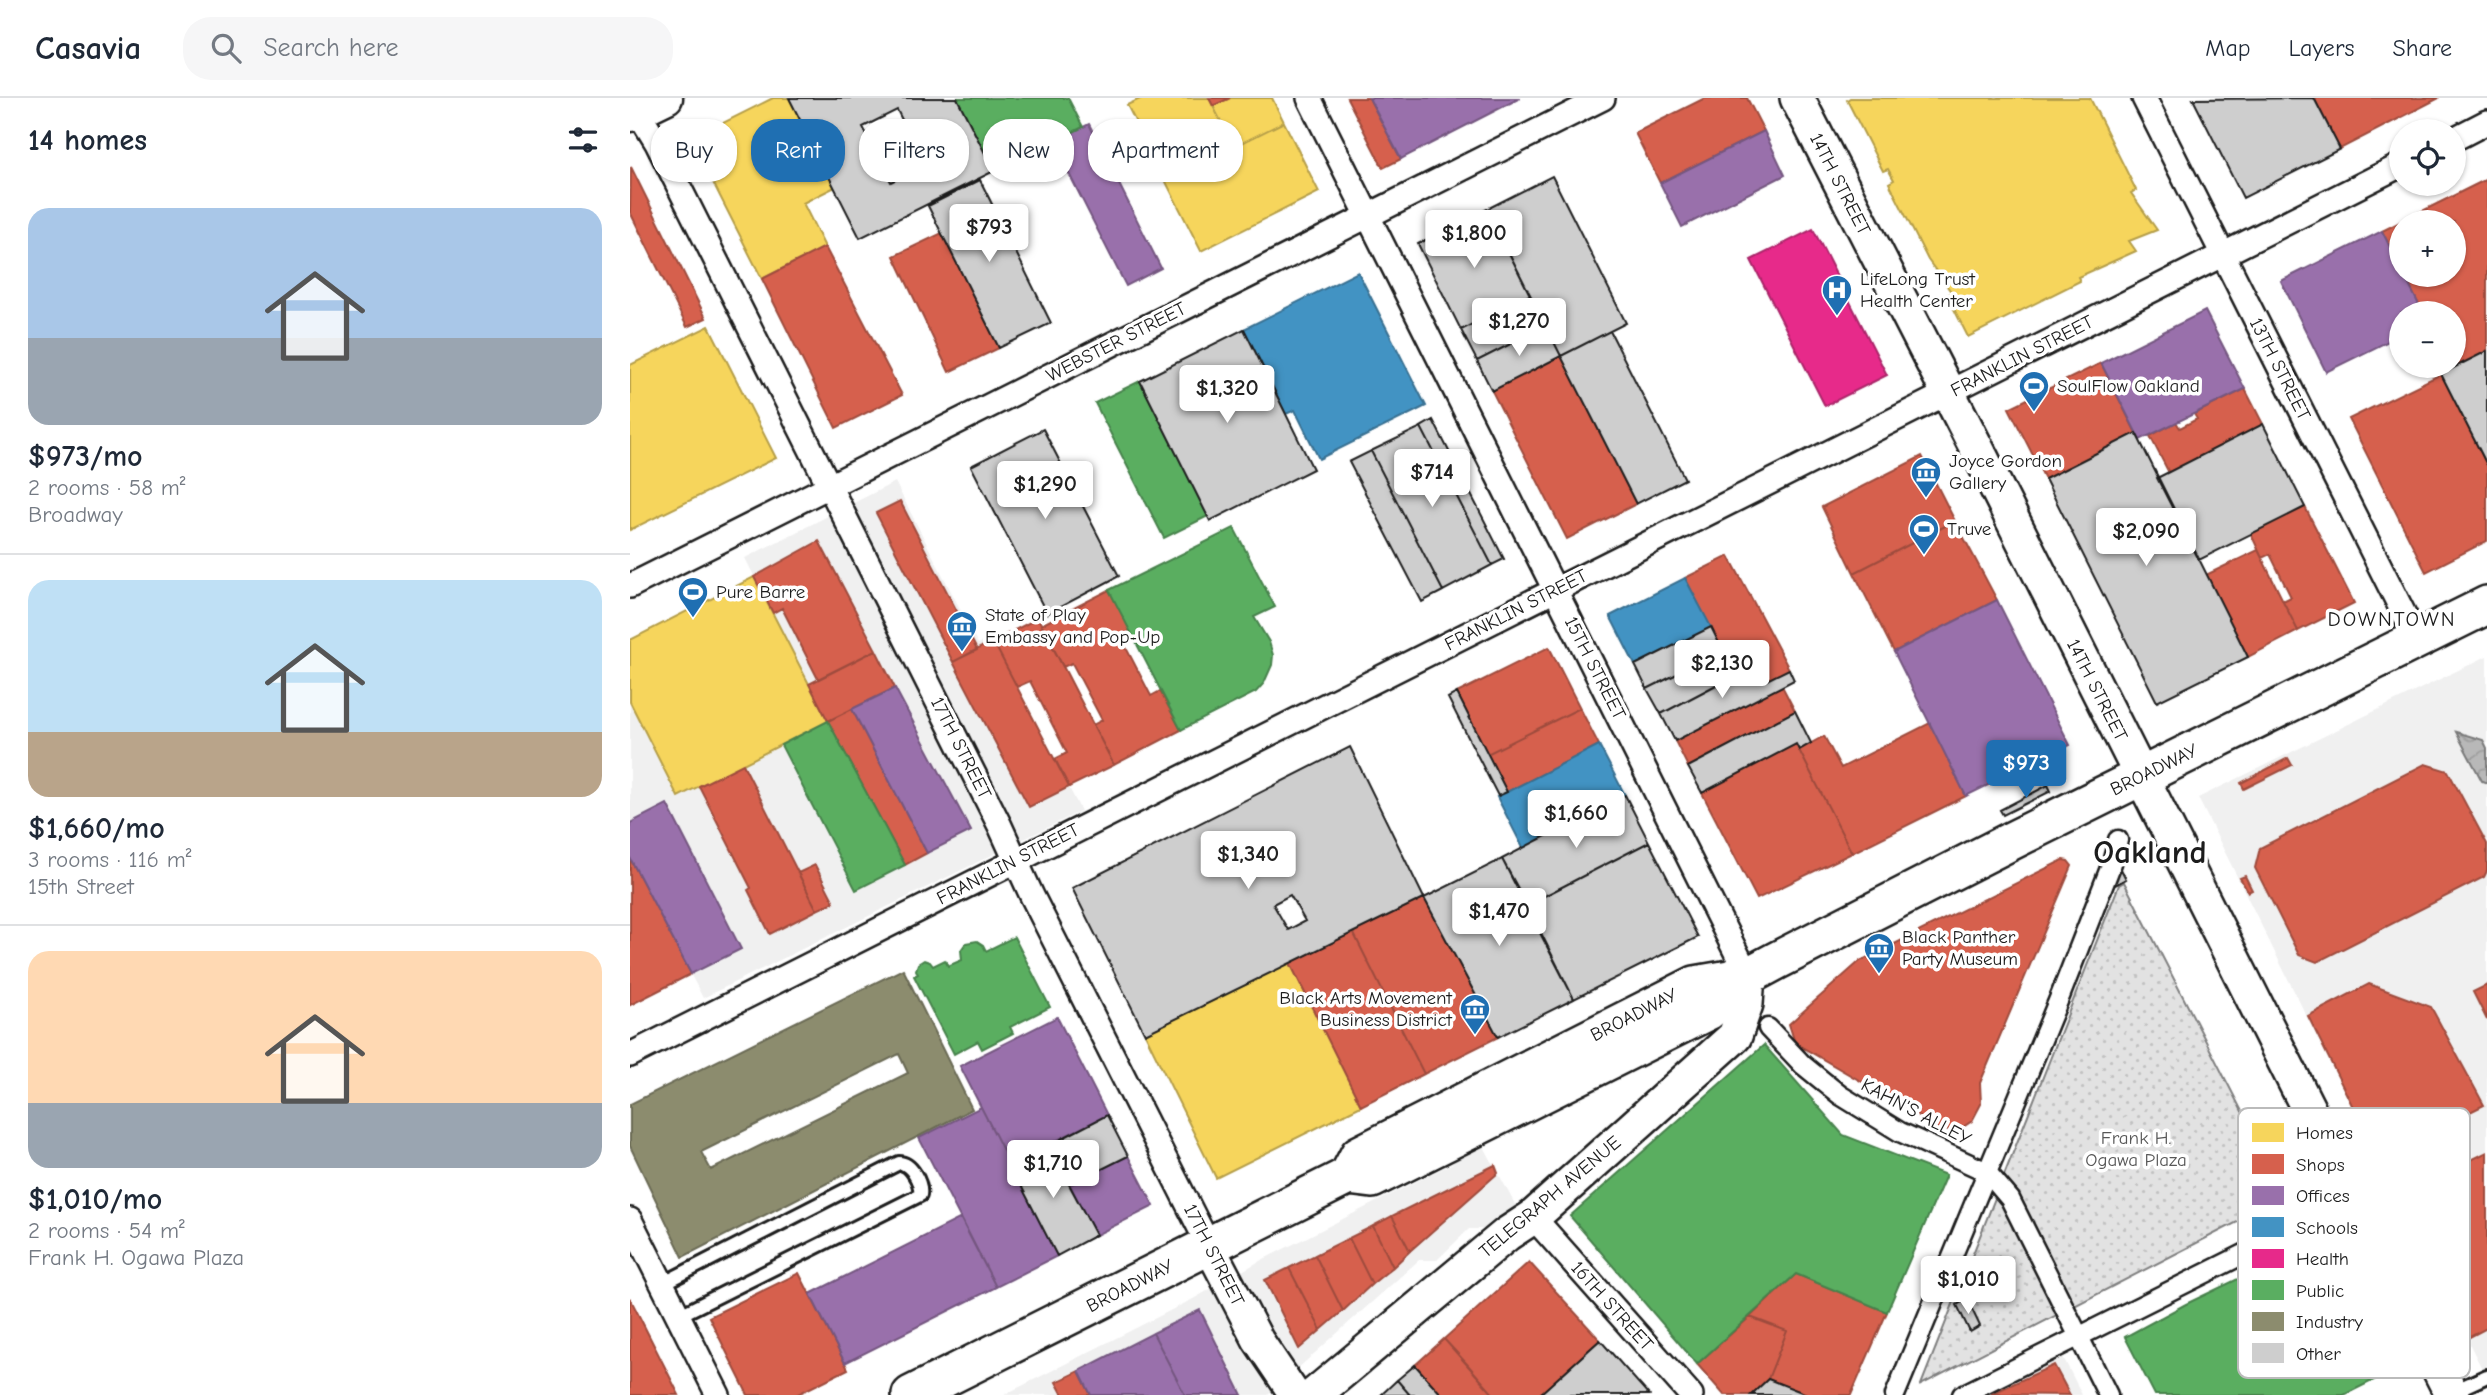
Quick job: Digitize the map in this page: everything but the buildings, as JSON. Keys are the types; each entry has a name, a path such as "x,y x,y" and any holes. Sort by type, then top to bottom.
{"main road":[{"name":"14TH STREET","path":"1797,98 2308,1108"},
{"name":"BROADWAY","path":"911,1395 1348,1176 1372,1179 1457,1137 1708,1011 1748,976 2141,776 2487,605"},
{"name":"TELEGRAPH AVENUE","path":"1314,1395 1507,1234 1533,1217 1735,1036 1746,1004 1748,976"},
{"name":"14TH STREET","path":"2443,1378 2451,1394"}],"street":[{"path":"633,109 667,98"},
{"name":"15TH STREET","path":"1309,98 1748,976"},
{"name":"WEBSTER STREET","path":"630,586 1603,98"},
{"name":"13TH STREET","path":"2144,98 2417,640"},
{"name":"17TH STREET","path":"633,109 664,155 1209,1246 1258,1340 1295,1395"},
{"path":"2466,133 2487,122"},
{"name":"FRANKLIN STREET","path":"630,1055 2389,171"},
{"path":"1895,1395 2114,867 2118,840"},
{"name":"KAHN'S ALLEY","path":"1768,1028 1803,1065 1859,1107 1922,1143 1987,1172"},
{"path":"1987,1172 2010,1199 2108,1395"},
{"name":"16TH STREET","path":"1533,1217 1690,1395"},
{"path":"630,1220 718,1395"},
{"path":"1962,1395 2238,1257"}],"lane":[{"path":"662,1284 899,1163 904,1162 909,1166 921,1189 920,1195 678,1316"},
{"path":"2451,1394 2487,1376"}],"shaded area":[{"path":"895,482 978,644 992,637 1081,811 703,998 630,858 630,704 678,797 827,721 745,558"},
{"path":"2487,656 2487,1379 2470,1345 2470,1108 2352,1108 2198,798"},
{"path":"1481,1141 1517,1208 1485,1229 1469,1229 1437,1260 1419,1260 1268,1395 1004,1395 1453,1163 1461,1152"},
{"path":"2061,1353 2082,1395 1980,1395"}],"green space":[{"name":"Frank H. Ogawa Plaza","path":"2124,882 2240,1108 2238,1108 2238,1222 1921,1385 2119,885"}],"water":[{"path":"2456,732 2483,740 2487,748 2487,783 2482,781"}],"place":[{"name":"LifeLong Trust Health Center","path":"1837,317"},
{"name":"SoulFlow Oakland","path":"2034,413"},
{"name":"Joyce Gordon Gallery","path":"1926,499"},
{"name":"Truve","path":"1924,556"},
{"name":"Pure Barre","path":"693,619"},
{"name":"State of Play Embassy and Pop-Up","path":"962,653"},
{"name":"Black Panther Party Museum","path":"1879,975"},
{"name":"Black Arts Movement Business District","path":"1475,1036"}],"district":[{"name":"DOWNTOWN","path":"2392,619"},
{"name":"Oakland","path":"2150,852"}]}
